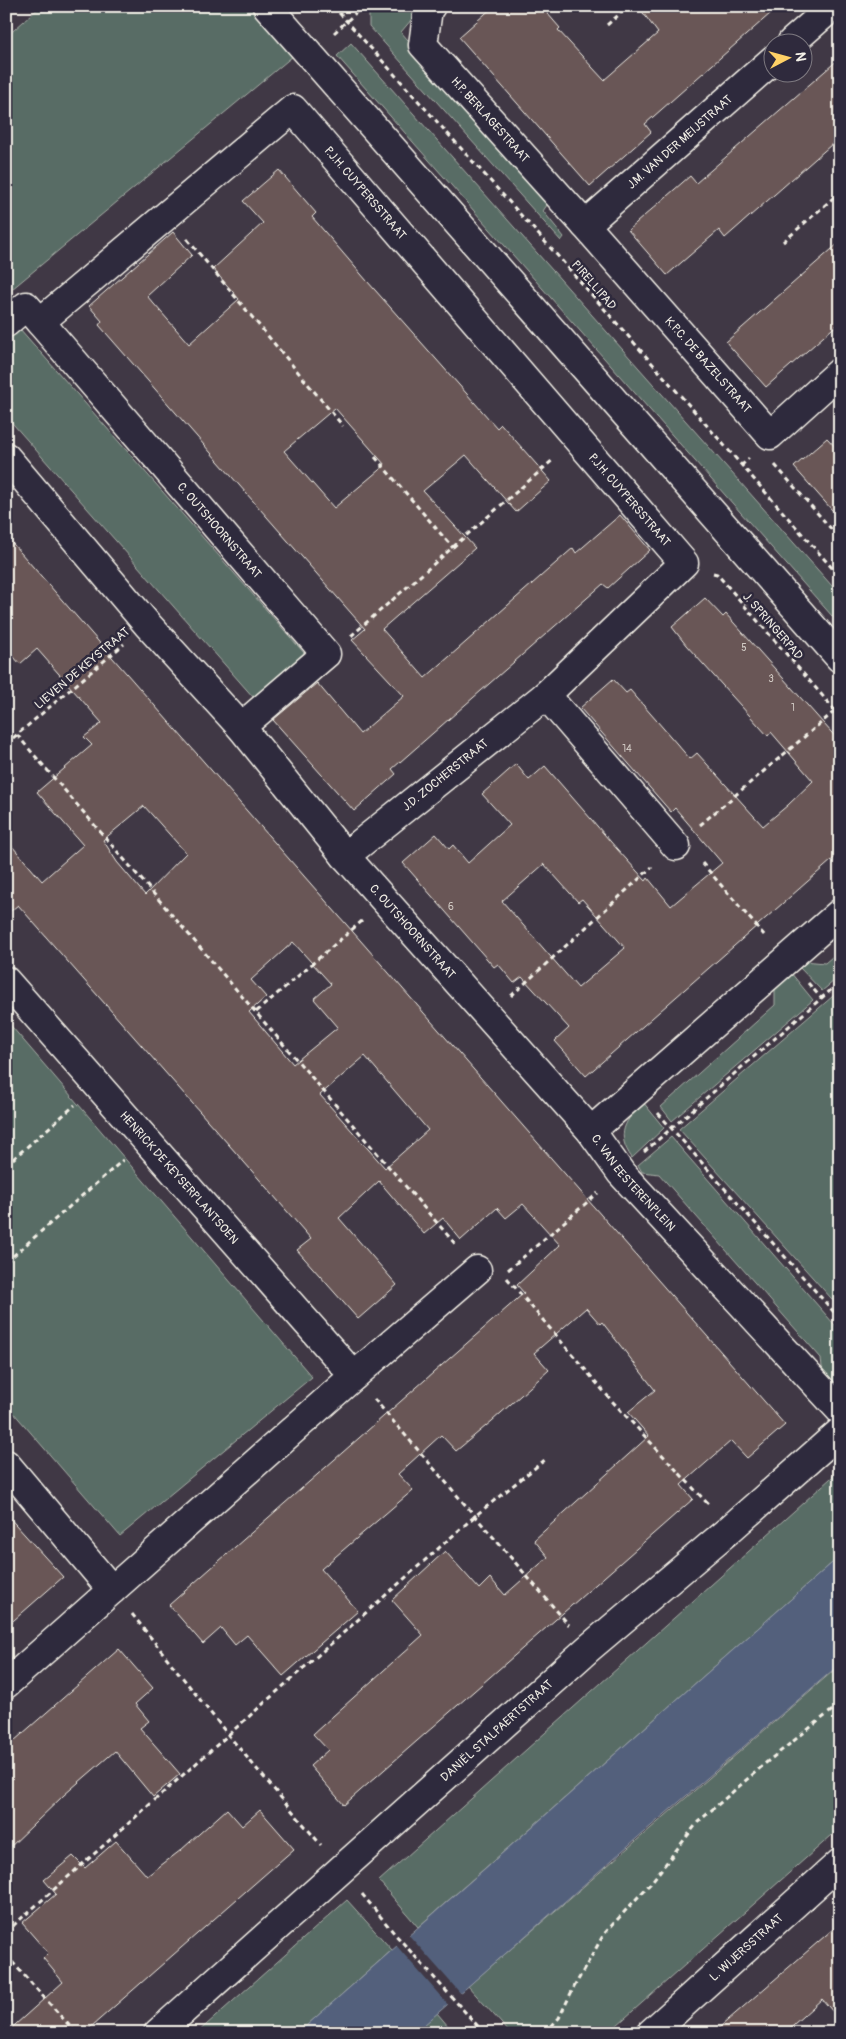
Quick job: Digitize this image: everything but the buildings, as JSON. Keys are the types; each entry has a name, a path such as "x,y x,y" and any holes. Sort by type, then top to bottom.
{"street":[{"path":"267,6 840,658"},
{"name":"H.P. BERLAGESTRAAT","path":"431,6 428,9 423,46 585,225"},
{"path":"803,32 833,6"},
{"name":"J.M. VAN DER MEIJSTRAAT","path":"585,225 764,68"},
{"name":"P.J.H. CUYPERSSTRAAT","path":"40,322 293,109 684,563"},
{"name":"K.P.C. DE BAZELSTRAAT","path":"585,225 770,435"},
{"path":"6,323 26,306 40,322"},
{"name":"C. OUTSHOORNSTRAAT","path":"40,322 326,654"},
{"path":"770,435 840,372"},
{"name":"C. OUTSHOORNSTRAAT","path":"6,457 147,624 241,727 345,856 592,1131"},
{"name":"J.D. ZOCHERSTRAAT","path":"345,856 546,694 684,563"},
{"path":"241,727 326,654"},
{"path":"546,694 676,846"},
{"name":"C. VAN EESTERENPLEIN","path":"840,913 592,1131 621,1173 840,1410"},
{"name":"HENRICK DE KEYSERPLANTSOEN","path":"6,981 354,1376"},
{"path":"6,1684 354,1376 490,1272"},
{"name":"DANIËL STALPAERTSTRAAT","path":"158,2033 589,1648 840,1432"},
{"path":"6,1464 112,1590"},
{"name":"L. WIJERSSTRAAT","path":"651,2033 840,1863"}],"path":[{"name":"PIRELLIPAD","path":"333,6 556,254 840,577"},
{"path":"346,21 363,6"},
{"path":"607,26 629,6"},
{"path":"783,242 840,192"},
{"path":"167,216 343,426"},
{"path":"770,435 775,465 840,539"},
{"path":"326,654 344,642 577,439"},
{"path":"375,457 453,548"},
{"name":"J. SPRINGERPAD","path":"684,563 717,574 840,716"},
{"name":"LIEVEN DE KEYSTRAAT","path":"6,744 147,624"},
{"path":"17,735 256,1012 490,1272 730,1528"},
{"path":"701,862 785,960 821,998"},
{"path":"256,1012 385,901"},
{"path":"490,1272 621,1173 840,982"},
{"path":"6,1165 98,1086"},
{"path":"639,1089 840,1319"},
{"path":"6,1262 147,1140"},
{"path":"354,1376 589,1648"},
{"path":"6,1932 475,1516 546,1459"},
{"path":"112,1590 229,1736 394,1933 484,2033"},
{"path":"545,2033 559,2018 604,1934 650,1884 698,1822 767,1762 840,1704"},
{"path":"6,1955 76,2033"}],"green space":[{"path":"41,6 249,6 293,56 6,294 6,37"},
{"path":"378,6 423,6 401,32 549,202 543,211 564,237 561,241 369,26 369,14"},
{"path":"351,43 840,595 840,625 337,56"},
{"path":"20,329 305,654 254,698 6,416 6,340"},
{"path":"840,950 840,976 822,991 799,967 804,961 825,963"},
{"path":"791,973 813,1000 672,1121 661,1107 775,1005 775,987"},
{"path":"840,990 840,1308 679,1129"},
{"path":"6,1020 312,1377 120,1536 6,1404"},
{"path":"643,1102 664,1128 632,1158 624,1142 624,1128 631,1115"},
{"path":"671,1137 840,1331 840,1383 834,1390 823,1376 821,1358 659,1174 642,1172 638,1165"},
{"path":"840,1470 840,1556 418,1927 379,1881"},
{"path":"840,1665 840,1828 608,2033 510,2033 468,1986"},
{"path":"347,1900 392,1950 298,2033 197,2033"},
{"path":"437,2013 454,2033 415,2033"}],"water":[{"path":"840,1556 840,1664 637,1838 415,2033 298,2033"}],"pier":[{"path":"407,1933 462,1995 449,2006 395,1944"}]}
